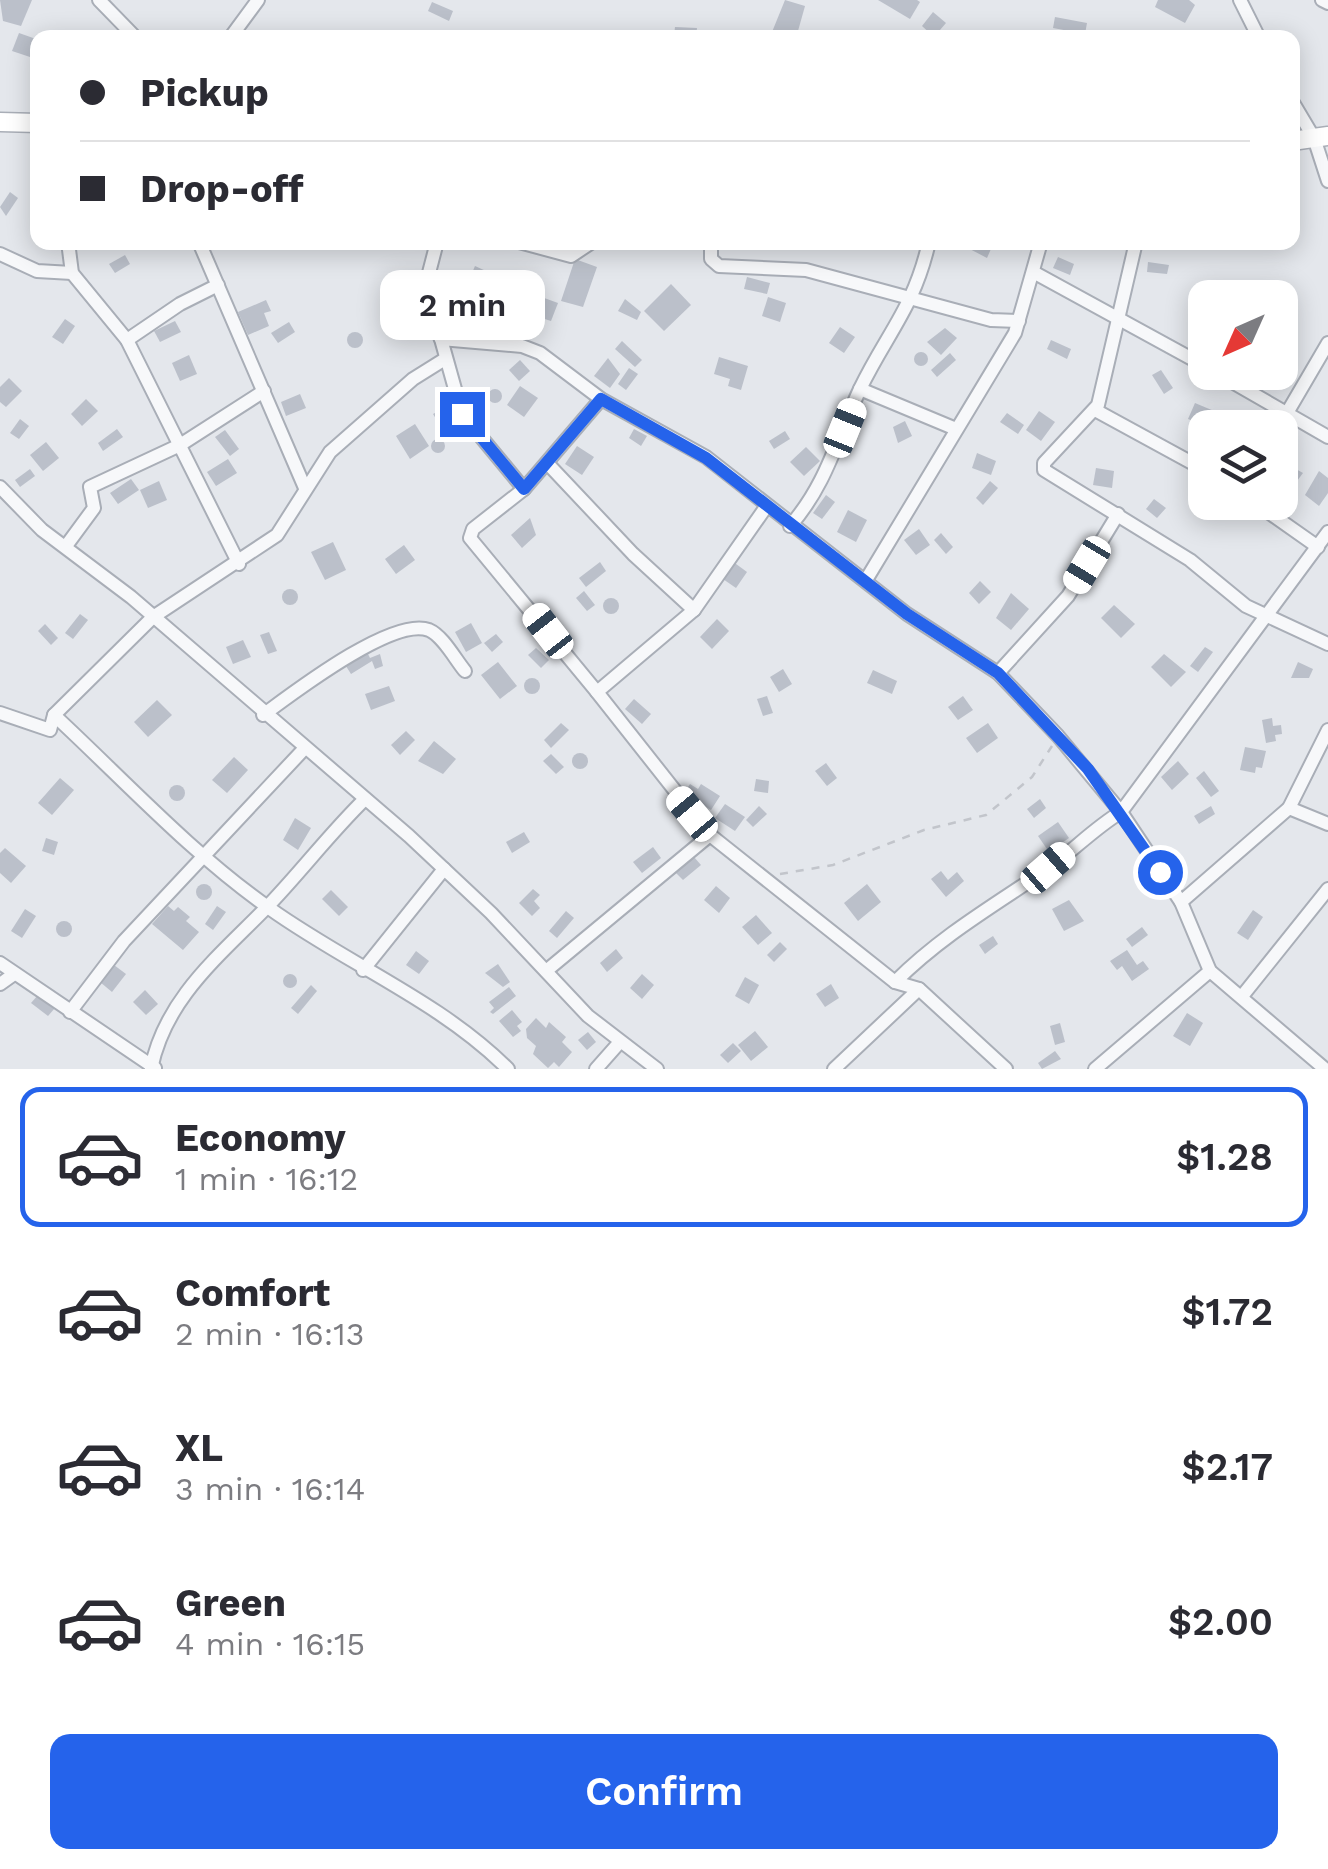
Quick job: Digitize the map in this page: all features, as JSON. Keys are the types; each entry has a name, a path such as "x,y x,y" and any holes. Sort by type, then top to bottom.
{"street":[{"path":"100,0 128,30"},
{"path":"236,30 258,0"},
{"path":"1240,0 1254,30"},
{"path":"1300,111 1321,138 1328,181"},
{"path":"0,122 30,125"},
{"path":"69,250 72,273 127,340 239,564"},
{"path":"203,250 305,488"},
{"path":"435,250 424,304 441,338 468,425 524,489"},
{"path":"549,250 571,256 580,250"},
{"path":"711,250 710,259 716,266 806,270 991,320 1019,321"},
{"path":"790,526 824,482 860,390 912,301 927,250"},
{"path":"866,580 1019,321 1040,250"},
{"path":"1134,250 1124,286 1121,319 1095,410 1043,467 1190,560 1240,602 1328,644"},
{"path":"0,254 36,272 72,273"},
{"path":"1035,272 1188,356"},
{"path":"127,340 180,304 218,285"},
{"path":"441,338 531,348 601,399 706,458 907,614 998,673 1058,736 1121,812 1180,902 1210,971 1243,995 1325,1069"},
{"path":"1289,410 1328,343"},
{"path":"0,713 50,730 54,715 153,617 239,564 277,535 330,452 413,379 446,358"},
{"path":"860,390 956,429"},
{"path":"1247,390 1282,410"},
{"path":"66,546 94,508 90,487 180,444 264,391"},
{"path":"601,399 549,465 474,529 470,538 710,835 895,982 919,989 1006,1069"},
{"path":"1095,410 1188,461"},
{"path":"1298,420 1328,438"},
{"path":"549,465 633,554 694,610"},
{"path":"0,488 42,530 153,617 365,799 444,869 619,1043 657,1069"},
{"path":"597,692 694,610 766,507"},
{"path":"998,673 1068,596 1118,514"},
{"path":"1280,520 1318,547"},
{"path":"895,982 929,948 1048,868 1095,827 1121,812 1187,729 1266,612 1328,532"},
{"path":"262,714 326,670 405,629 424,628 435,634 465,672"},
{"path":"54,715 204,855 267,907 362,970 464,1028 508,1069"},
{"path":"1180,902 1289,808 1328,730"},
{"path":"70,1012 124,942 304,750"},
{"path":"0,963 154,1068 156,1040 197,975 267,907 340,821 365,799"},
{"path":"1289,808 1328,824"},
{"path":"546,971 710,835"},
{"path":"362,970 444,869"},
{"path":"1243,995 1328,890"},
{"path":"1095,1069 1210,971"},
{"path":"0,984 14,974"},
{"path":"834,1069 919,989"},
{"path":"596,1069 619,1043"}],"path":[{"path":"764,876 833,865 924,830 986,815 1032,777 1058,736"}],"building":[{"path":"0,0 32,0 21,26 3,21"},
{"path":"785,0 805,6 798,30 773,30"},
{"path":"878,0 917,0 920,2 910,19"},
{"path":"1158,0 1189,0 1195,5 1185,23 1155,7"},
{"path":"432,2 453,11 449,21 428,11"},
{"path":"933,12 946,23 940,30 922,26"},
{"path":"1055,17 1087,23 1086,30 1053,28"},
{"path":"19,33 30,37 30,57 12,51"},
{"path":"10,192 18,198 6,216 0,207"},
{"path":"972,250 990,250 987,258"},
{"path":"125,255 130,264 115,273 109,264"},
{"path":"1058,257 1074,264 1070,275 1053,268"},
{"path":"575,259 597,267 583,307 561,301"},
{"path":"1148,262 1169,265 1167,274 1147,272"},
{"path":"475,266 486,271 477,291 466,287"},
{"path":"747,277 770,283 767,294 744,289"},
{"path":"671,284 691,305 664,331 644,311"},
{"path":"536,295 558,303 551,321 529,314"},
{"path":"768,297 786,303 780,322 762,316"},
{"path":"625,299 641,312 637,320 618,311"},
{"path":"266,300 271,311 264,313 269,326 248,335 238,312"},
{"path":"65,319 75,326 63,344 52,337"},
{"path":"175,321 181,332 160,342 154,331"},
{"path":"289,322 295,332 278,343 271,333"},
{"path":"840,327 855,337 844,353 829,343"},
{"path":"945,328 957,338 941,355 927,342"},
{"path":"355,332 363,340 355,348 347,340"},
{"path":"1051,340 1071,349 1067,359 1047,349"},
{"path":"622,341 642,360 635,367 615,349"},
{"path":"921,352 928,359 921,366 914,359"},
{"path":"950,353 956,360 937,377 931,370"},
{"path":"189,355 197,374 180,381 172,363"},
{"path":"719,357 748,366 741,390 728,386 730,379 714,374"},
{"path":"608,358 620,374 610,388 594,376"},
{"path":"520,360 530,371 519,381 509,370"},
{"path":"629,368 638,374 626,390 618,384"},
{"path":"1161,370 1173,388 1164,394 1152,375"},
{"path":"9,378 22,391 6,407 0,402 0,387"},
{"path":"520,386 538,398 524,417 507,405"},
{"path":"495,389 502,396 495,403 488,396"},
{"path":"300,394 306,408 286,416 281,402"},
{"path":"86,399 98,411 82,426 71,414"},
{"path":"1195,403 1212,410 1192,410"},
{"path":"444,408 453,423 443,430 433,414"},
{"path":"1039,411 1055,422 1041,441 1026,430"},
{"path":"1007,413 1024,425 1018,434 1000,422"},
{"path":"20,419 29,426 19,439 10,433"},
{"path":"905,421 912,436 898,443 893,427"},
{"path":"415,424 429,446 410,459 396,436"},
{"path":"117,429 123,437 103,451 98,443"},
{"path":"634,429 647,436 641,446 629,438"},
{"path":"225,430 239,449 230,456 215,437"},
{"path":"785,431 790,439 774,449 769,441"},
{"path":"438,439 445,446 438,453 431,446"},
{"path":"46,442 59,458 43,471 30,455"},
{"path":"577,446 594,457 582,475 565,464"},
{"path":"806,447 820,461 804,476 790,462"},
{"path":"977,453 996,461 991,475 972,468"},
{"path":"228,459 237,473 216,486 207,472"},
{"path":"1096,468 1114,471 1112,488 1093,485"},
{"path":"30,469 35,476 20,487 15,480"},
{"path":"1319,471 1328,478 1328,493 1319,506 1305,495"},
{"path":"131,479 139,490 118,504 110,493"},
{"path":"159,481 167,500 148,508 140,490"},
{"path":"990,481 998,488 983,505 976,498"},
{"path":"826,495 835,502 822,519 813,513"},
{"path":"1154,499 1166,508 1157,518 1146,509"},
{"path":"848,510 867,520 856,542 837,532"},
{"path":"530,518 536,535 522,548 511,535"},
{"path":"919,529 930,545 916,555 904,540"},
{"path":"941,533 953,547 946,554 934,540"},
{"path":"333,542 346,570 325,580 311,552"},
{"path":"404,545 415,560 396,574 385,559"},
{"path":"732,561 747,572 736,588 720,577"},
{"path":"600,562 606,571 586,587 579,578"},
{"path":"980,581 991,592 979,604 969,593"},
{"path":"290,589 298,597 290,605 282,597"},
{"path":"584,591 595,605 587,611 576,598"},
{"path":"1011,593 1029,609 1011,630 996,618"},
{"path":"611,598 619,606 611,614 603,606"},
{"path":"1114,605 1135,624 1121,638 1101,618"},
{"path":"80,614 88,620 73,639 65,633"},
{"path":"717,619 729,631 712,649 700,637"},
{"path":"471,623 482,643 466,652 455,632"},
{"path":"45,624 58,638 51,645 38,631"},
{"path":"269,632 277,651 268,654 260,635"},
{"path":"496,634 503,642 492,652 484,643"},
{"path":"243,640 251,657 233,664 226,647"},
{"path":"1205,647 1213,652 1198,672 1190,666"},
{"path":"536,648 549,660 541,668 528,655"},
{"path":"366,650 370,658 380,654 383,666 375,669 372,661 351,674 344,663"},
{"path":"1164,654 1186,672 1171,687 1151,667"},
{"path":"498,662 517,686 500,699 481,675"},
{"path":"1298,662 1313,669 1309,678 1291,678"},
{"path":"783,669 792,684 779,692 770,677"},
{"path":"873,670 897,681 892,694 867,683"},
{"path":"532,678 540,686 532,694 524,686"},
{"path":"389,686 395,701 371,710 365,694"},
{"path":"767,696 773,713 763,716 757,699"},
{"path":"963,696 973,710 958,720 948,707"},
{"path":"634,699 651,714 642,724 625,709"},
{"path":"157,700 172,715 148,737 134,722"},
{"path":"1272,718 1273,726 1281,725 1282,734 1275,735 1276,741 1266,743 1262,720"},
{"path":"561,723 569,730 551,748 544,740"},
{"path":"988,723 998,738 977,753 966,738"},
{"path":"406,731 415,740 400,755 391,745"},
{"path":"434,741 456,759 443,774 418,761"},
{"path":"1245,747 1266,751 1262,768 1256,767 1255,773 1240,770"},
{"path":"580,753 588,761 580,769 572,761"},
{"path":"551,754 564,767 556,774 543,761"},
{"path":"234,757 248,770 227,793 212,780"},
{"path":"1178,761 1189,774 1172,790 1161,777"},
{"path":"826,763 837,778 827,786 815,771"},
{"path":"1204,771 1219,791 1211,797 1196,778"},
{"path":"60,778 74,790 52,815 38,803"},
{"path":"756,779 769,781 768,793 754,791"},
{"path":"690,784 698,789 701,784 720,796 711,810 684,793"},
{"path":"177,785 185,793 177,801 169,793"},
{"path":"1040,799 1046,808 1034,818 1027,809"},
{"path":"725,804 745,817 735,831 715,818"},
{"path":"759,806 767,814 753,827 746,820"},
{"path":"1211,806 1215,814 1199,824 1194,816"},
{"path":"295,818 311,828 298,850 283,840"},
{"path":"1058,822 1069,838 1049,852 1038,836"},
{"path":"524,832 530,842 512,853 506,842"},
{"path":"46,838 58,842 54,855 42,851"},
{"path":"653,847 661,858 642,873 633,862"},
{"path":"5,848 26,866 11,883 0,873 0,853"},
{"path":"694,857 701,865 683,880 676,873"},
{"path":"941,871 948,880 957,872 964,881 946,897 931,879"},
{"path":"204,884 212,892 204,900 196,892"},
{"path":"867,884 881,902 858,921 844,903"},
{"path":"716,886 730,898 719,913 704,900"},
{"path":"533,889 540,895 534,901 540,908 532,916 519,903"},
{"path":"331,890 348,907 339,916 322,899"},
{"path":"1069,900 1084,921 1064,931 1052,909"},
{"path":"168,906 174,911 178,907 190,917 186,921 199,932 183,950 152,924"},
{"path":"217,906 226,912 213,930 205,924"},
{"path":"25,909 36,916 22,938 11,931"},
{"path":"1253,910 1263,917 1248,940 1237,933"},
{"path":"566,911 574,918 557,938 549,931"},
{"path":"756,915 772,933 758,945 742,927"},
{"path":"64,921 72,929 64,937 56,929"},
{"path":"1142,927 1148,935 1132,947 1126,939"},
{"path":"993,936 998,944 985,954 979,945"},
{"path":"780,942 787,949 774,962 767,955"},
{"path":"616,949 623,958 607,972 600,963"},
{"path":"1127,950 1137,965 1143,961 1149,969 1132,981 1122,966 1117,970 1110,961"},
{"path":"416,951 429,961 419,974 406,965"},
{"path":"498,964 510,982 503,987 485,973"},
{"path":"114,965 126,974 112,992 100,982"},
{"path":"290,974 297,981 290,988 283,981"},
{"path":"642,974 654,985 642,999 630,988"},
{"path":"745,977 759,985 749,1004 735,996"},
{"path":"831,984 839,998 825,1007 816,994"},
{"path":"311,985 317,991 298,1014 291,1008"},
{"path":"509,987 516,996 493,1014 490,1012 494,1008 489,1002"},
{"path":"145,990 158,1004 146,1015 133,1002"},
{"path":"38,995 55,1008 48,1016 31,1003"},
{"path":"512,1010 522,1022 517,1026 521,1031 513,1037 499,1021"},
{"path":"1187,1013 1203,1023 1190,1046 1173,1036"},
{"path":"536,1018 546,1028 549,1022 566,1037 562,1042 572,1052 559,1067 554,1062 548,1068 533,1054 536,1046 527,1038 526,1029"},
{"path":"1060,1023 1065,1042 1055,1045 1050,1026"},
{"path":"755,1031 768,1047 751,1061 738,1045"},
{"path":"588,1032 596,1042 587,1050 578,1040"},
{"path":"733,1043 741,1051 728,1063 720,1055"},
{"path":"1055,1051 1061,1059 1042,1069 1038,1063"}],"route":[{"path":"462,414 524,489 549,465 601,399 695,450 907,614 998,673 1088,769 1160,872"}]}
